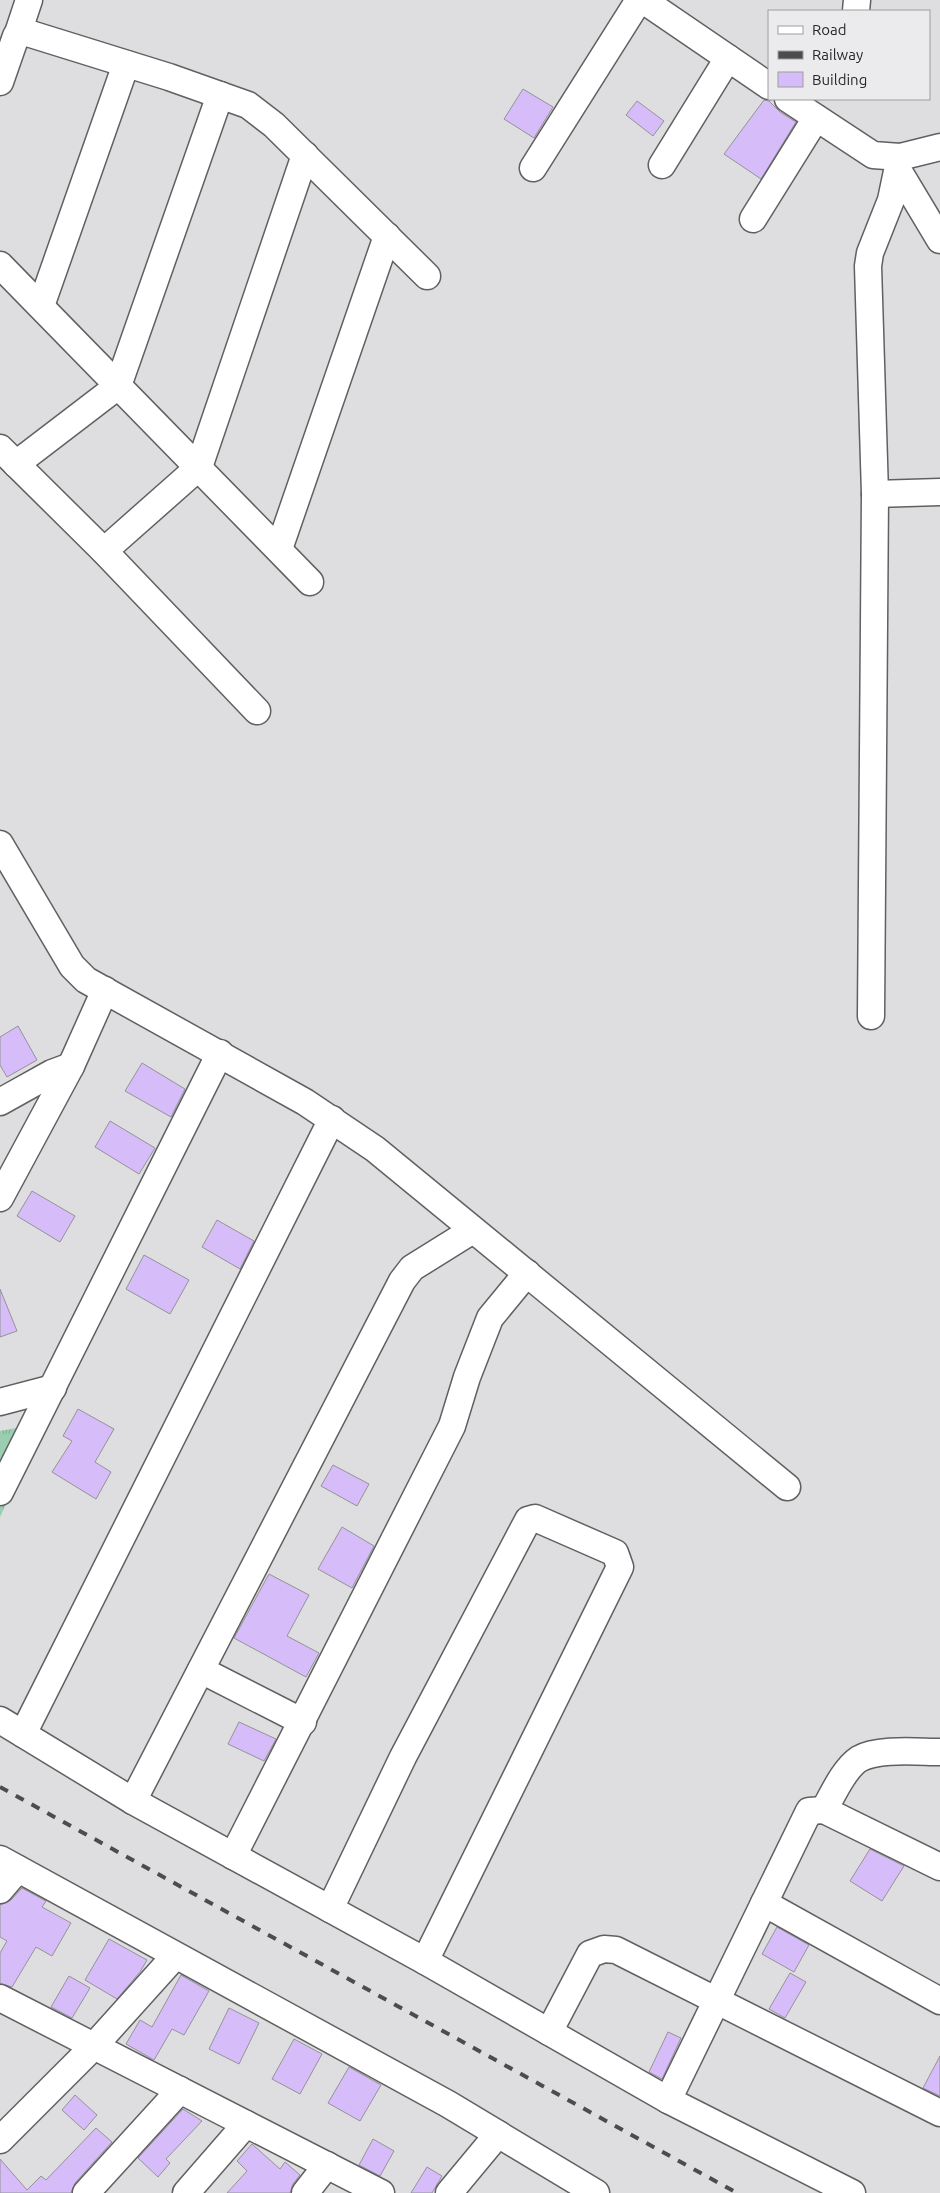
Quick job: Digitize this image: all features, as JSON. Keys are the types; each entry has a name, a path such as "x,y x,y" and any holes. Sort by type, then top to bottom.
{"street":[{"path":"532,168 641,0 768,85"},
{"path":"0,82 18,33 23,1"},
{"path":"18,33 22,32 126,64 248,105 260,112 427,276"},
{"path":"662,165 728,58"},
{"path":"40,306 126,64"},
{"path":"220,95 118,386 8,456 104,551 257,710"},
{"path":"753,219 803,106 873,155 899,163 940,147"},
{"path":"104,551 199,467 305,155"},
{"path":"899,163 940,240"},
{"path":"871,1016 875,494 868,266 870,253 891,200 899,163"},
{"path":"279,549 387,236"},
{"path":"0,265 310,582"},
{"path":"875,494 940,492"},
{"path":"0,844 72,966 86,980 220,1053 332,1119 375,1149 787,1487"},
{"path":"0,1198 71,1066 105,990"},
{"path":"0,1492 220,1053"},
{"path":"0,1102 52,1073 71,1066"},
{"path":"23,1734 332,1119"},
{"path":"133,1801 402,1280 412,1268 473,1230"},
{"path":"233,1856 303,1722 452,1426 490,1318 526,1273"},
{"path":"0,1402 53,1388"},
{"path":"330,1909 403,1757 528,1520 535,1518 615,1553 620,1567 425,1961"},
{"path":"201,1670 303,1722"},
{"path":"0,1720 133,1801 425,1961 668,2100 852,2193"},
{"path":"824,1810 850,1769 860,1759 878,1753 940,1752"},
{"path":"668,2100 809,1811 824,1810 940,1867"},
{"path":"0,1890 9,1864 448,2104 596,2193"},
{"path":"764,1903 940,2001"},
{"path":"549,2032 590,1954 596,1950 616,1950 940,2113"},
{"path":"0,2140 94,2046 175,1956"},
{"path":"0,1998 381,2193"},
{"path":"86,2193 180,2090"},
{"path":"186,2193 246,2124"},
{"path":"448,2193 498,2134"},
{"path":"305,2193 327,2166"}],"green space":[{"path":"43,1423 0,1517 0,1431"}],"building":[{"path":"523,89 553,107 534,138 504,119"},
{"path":"764,100 769,101 780,112 796,122 761,179 724,154"},
{"path":"637,101 664,121 653,136 626,115"},
{"path":"18,1026 37,1060 7,1077 0,1065 0,1037"},
{"path":"142,1063 185,1089 171,1117 125,1091"},
{"path":"110,1121 155,1148 139,1174 95,1147"},
{"path":"32,1191 75,1216 60,1242 17,1216"},
{"path":"217,1220 254,1241 240,1269 202,1247"},
{"path":"144,1255 189,1280 170,1314 126,1289"},
{"path":"0,1289 17,1331 0,1337"},
{"path":"78,1409 114,1429 95,1462 111,1472 96,1499 52,1472 72,1441 63,1436"},
{"path":"333,1465 369,1484 357,1506 321,1486"},
{"path":"342,1527 374,1546 352,1588 318,1569"},
{"path":"269,1574 309,1595 287,1636 319,1653 306,1677 234,1638"},
{"path":"239,1722 276,1739 264,1761 228,1744"},
{"path":"870,1849 904,1866 882,1901 850,1881"},
{"path":"22,1888 46,1901 42,1907 71,1923 52,1956 36,1947 12,1987 0,1983 0,1953 7,1941 0,1937 0,1905 11,1900"},
{"path":"777,1927 809,1945 794,1972 762,1954"},
{"path":"109,1939 147,1960 140,1972 117,1999 85,1980"},
{"path":"790,1973 806,1982 785,2018 769,2009"},
{"path":"181,1975 209,1991 184,2035 172,2029 154,2060 126,2044 140,2020 152,2027"},
{"path":"69,1976 90,1988 72,2018 51,2007"},
{"path":"229,2008 259,2023 239,2064 209,2049"},
{"path":"668,2032 681,2038 662,2079 649,2072"},
{"path":"294,2039 322,2054 300,2094 272,2079"},
{"path":"940,2056 940,2096 923,2088"},
{"path":"349,2067 381,2085 360,2121 328,2103"},
{"path":"75,2095 97,2115 84,2130 62,2110"},
{"path":"183,2109 202,2121 166,2159 170,2163 158,2177 138,2158"},
{"path":"96,2128 112,2142 75,2183 71,2193 0,2193 0,2159 27,2190 41,2176 46,2180"},
{"path":"373,2139 394,2151 380,2176 359,2165"},
{"path":"252,2144 280,2169 285,2162 300,2175 293,2184 290,2193 227,2193 247,2171 237,2161"},
{"path":"427,2167 442,2176 432,2193 411,2193"}],"railway":[{"path":"0,1787 737,2193"}]}
